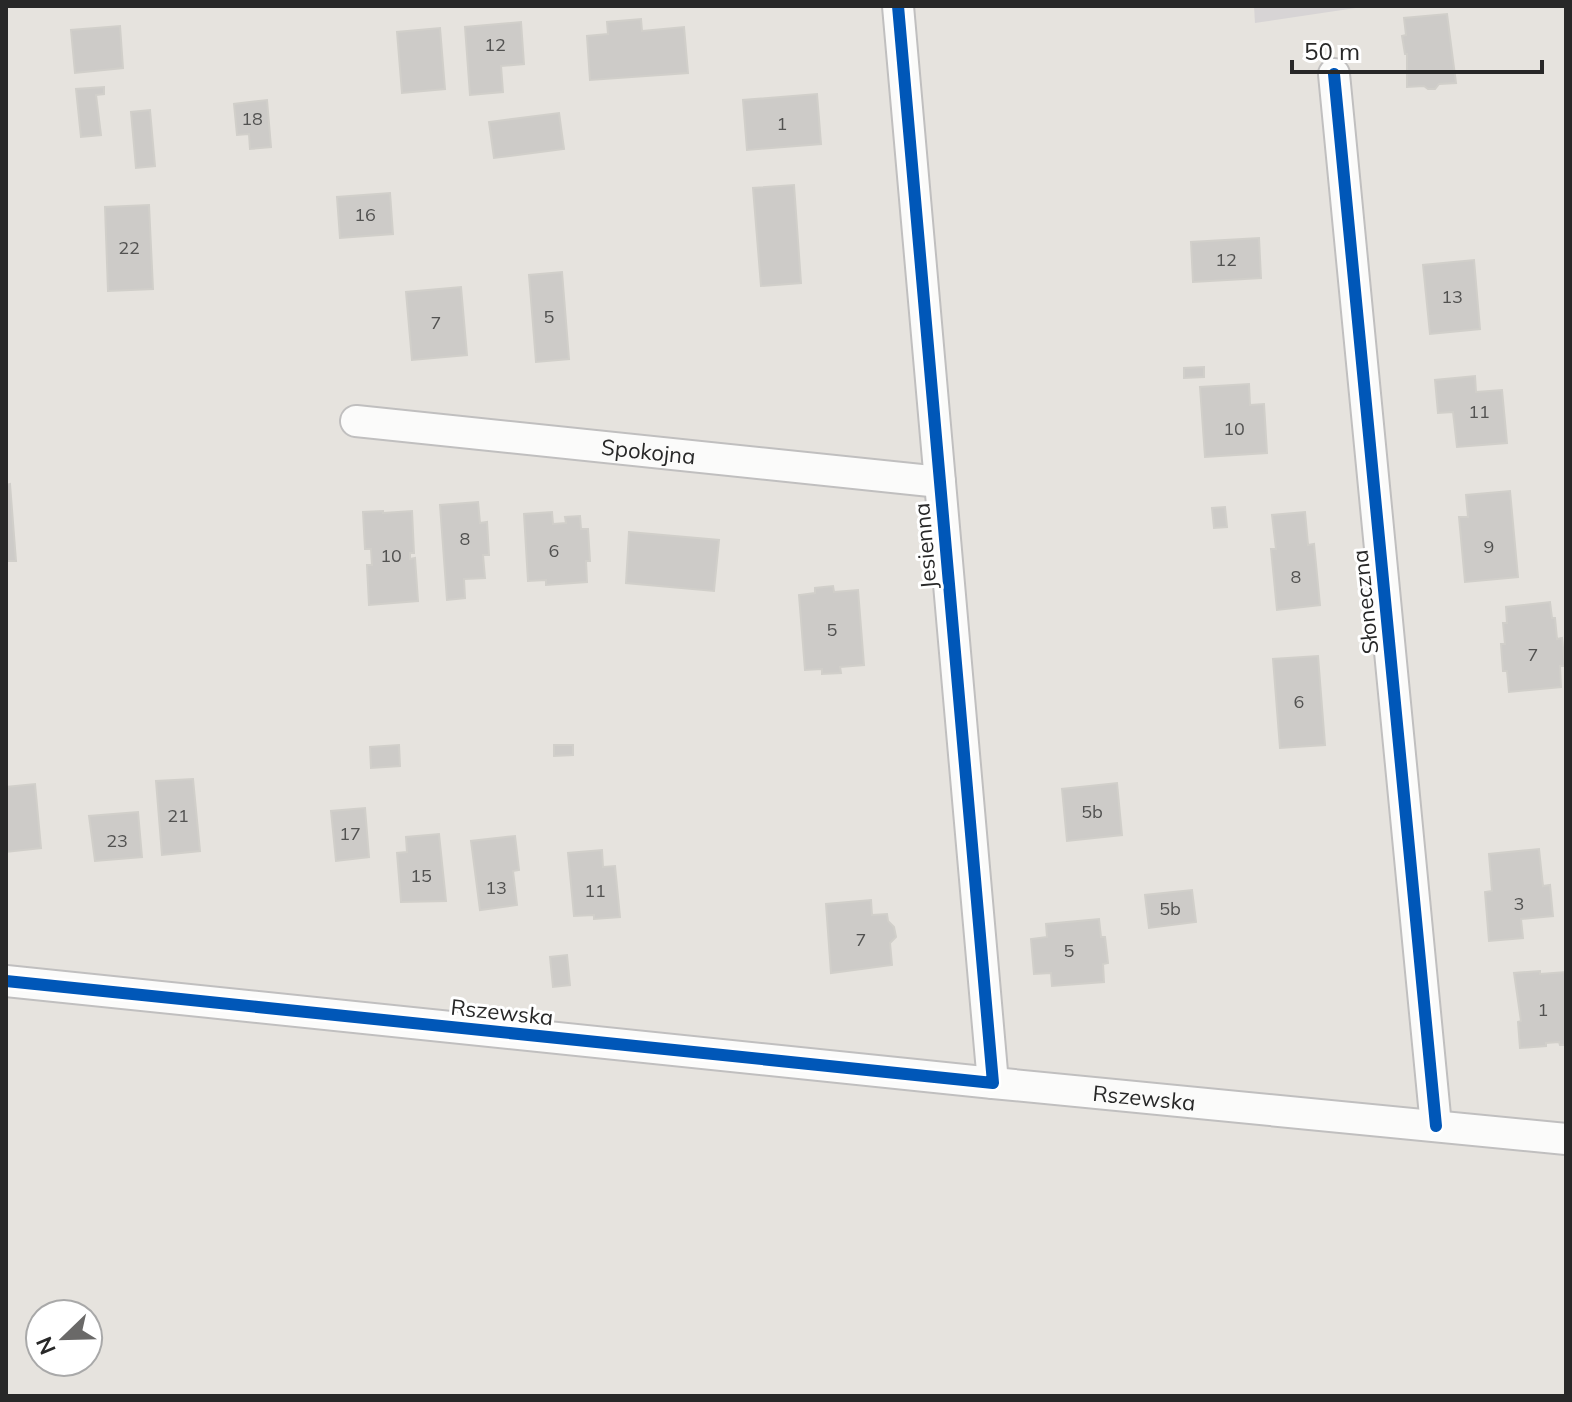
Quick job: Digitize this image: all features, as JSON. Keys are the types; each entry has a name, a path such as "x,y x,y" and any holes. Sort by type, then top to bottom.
{"street":[{"name":"Jesienna","path":"898,6 993,1083"},
{"name":"Słoneczna","path":"1334,74 1436,1126"},
{"name":"Spokojna","path":"356,421 940,482"},
{"name":"Rszewska","path":"6,981 1566,1139"}],"shaded area":[{"path":"1254,6 1369,6 1255,23"}],"building":[{"path":"1447,14 1456,83 1439,84 1435,89 1407,87 1407,54 1402,36 1406,35 1404,18"},
{"path":"641,19 642,31 684,27 688,73 590,80 587,36 608,34 607,22"},
{"path":"521,22 524,64 501,66 503,92 470,95 465,27"},
{"path":"120,26 123,68 75,73 71,30"},
{"path":"440,28 445,89 402,93 397,32"},
{"path":"104,87 104,94 96,95 101,135 81,137 76,89"},
{"path":"817,94 821,144 747,150 743,100"},
{"path":"267,100 271,147 250,149 249,134 237,135 234,104"},
{"path":"150,110 155,166 136,168 131,112"},
{"path":"559,113 564,149 494,158 489,122"},
{"path":"794,185 801,283 761,286 753,188"},
{"path":"390,193 393,234 340,238 337,197"},
{"path":"149,205 153,289 108,291 105,207"},
{"path":"1259,238 1261,278 1193,282 1191,242"},
{"path":"1474,260 1480,329 1430,334 1423,265"},
{"path":"562,272 569,359 536,362 529,275"},
{"path":"461,287 467,355 412,360 406,292"},
{"path":"1204,367 1204,377 1184,378 1184,368"},
{"path":"1475,376 1476,392 1502,390 1507,443 1457,447 1453,412 1438,413 1435,380"},
{"path":"1249,384 1250,405 1264,404 1267,453 1205,457 1200,387"},
{"path":"10,484 16,561 6,561 6,485"},
{"path":"1510,491 1518,577 1465,582 1459,517 1468,517 1466,495"},
{"path":"478,502 480,523 487,522 489,555 483,555 485,578 464,579 465,598 447,600 440,505"},
{"path":"1225,507 1227,527 1214,528 1212,508"},
{"path":"412,511 414,553 410,553 410,559 415,558 418,601 369,605 367,565 372,565 371,549 365,549 363,512"},
{"path":"552,512 553,524 566,523 565,517 580,516 581,529 588,529 590,561 586,561 587,582 546,585 546,580 528,581 524,514"},
{"path":"1305,512 1308,545 1314,544 1320,605 1277,610 1271,549 1276,549 1272,515"},
{"path":"629,532 719,540 714,591 626,583"},
{"path":"833,586 834,592 858,590 864,665 840,667 841,673 822,674 822,669 805,670 799,595 815,593 815,588"},
{"path":"1550,602 1557,639 1562,638 1565,666 1560,666 1561,687 1509,692 1507,671 1503,671 1501,644 1505,644 1503,623 1507,623 1506,607"},
{"path":"1318,656 1325,745 1280,748 1273,659"},
{"path":"399,745 400,766 371,768 370,747"},
{"path":"554,745 573,745 573,755 554,756"},
{"path":"193,779 200,851 162,855 156,781"},
{"path":"1117,783 1122,835 1067,841 1062,789"},
{"path":"35,784 41,848 6,852 6,787"},
{"path":"365,808 369,857 336,861 331,811"},
{"path":"138,812 142,857 95,861 89,816"},
{"path":"439,834 446,901 401,902 397,853 407,852 406,837"},
{"path":"515,836 519,870 513,871 517,905 480,910 471,841"},
{"path":"1539,849 1543,886 1550,885 1553,916 1521,919 1523,938 1489,941 1485,892 1492,891 1489,854"},
{"path":"602,850 603,867 615,866 620,917 594,919 594,915 574,916 568,853"},
{"path":"1192,890 1196,922 1149,928 1145,895"},
{"path":"871,900 872,915 887,914 888,921 894,927 896,937 890,943 892,965 831,973 826,904"},
{"path":"1099,919 1108,963 1103,964 1104,982 1052,986 1051,973 1034,974 1031,939 1047,937 1046,924"},
{"path":"567,955 570,985 553,987 550,957"},
{"path":"1540,971 1540,974 1566,972 1566,1045 1559,1042 1520,1048 1518,1022 1521,1021 1514,973"}],"cycle path":[{"path":"6,981 993,1083 898,6"},
{"path":"1334,74 1436,1126"}]}
